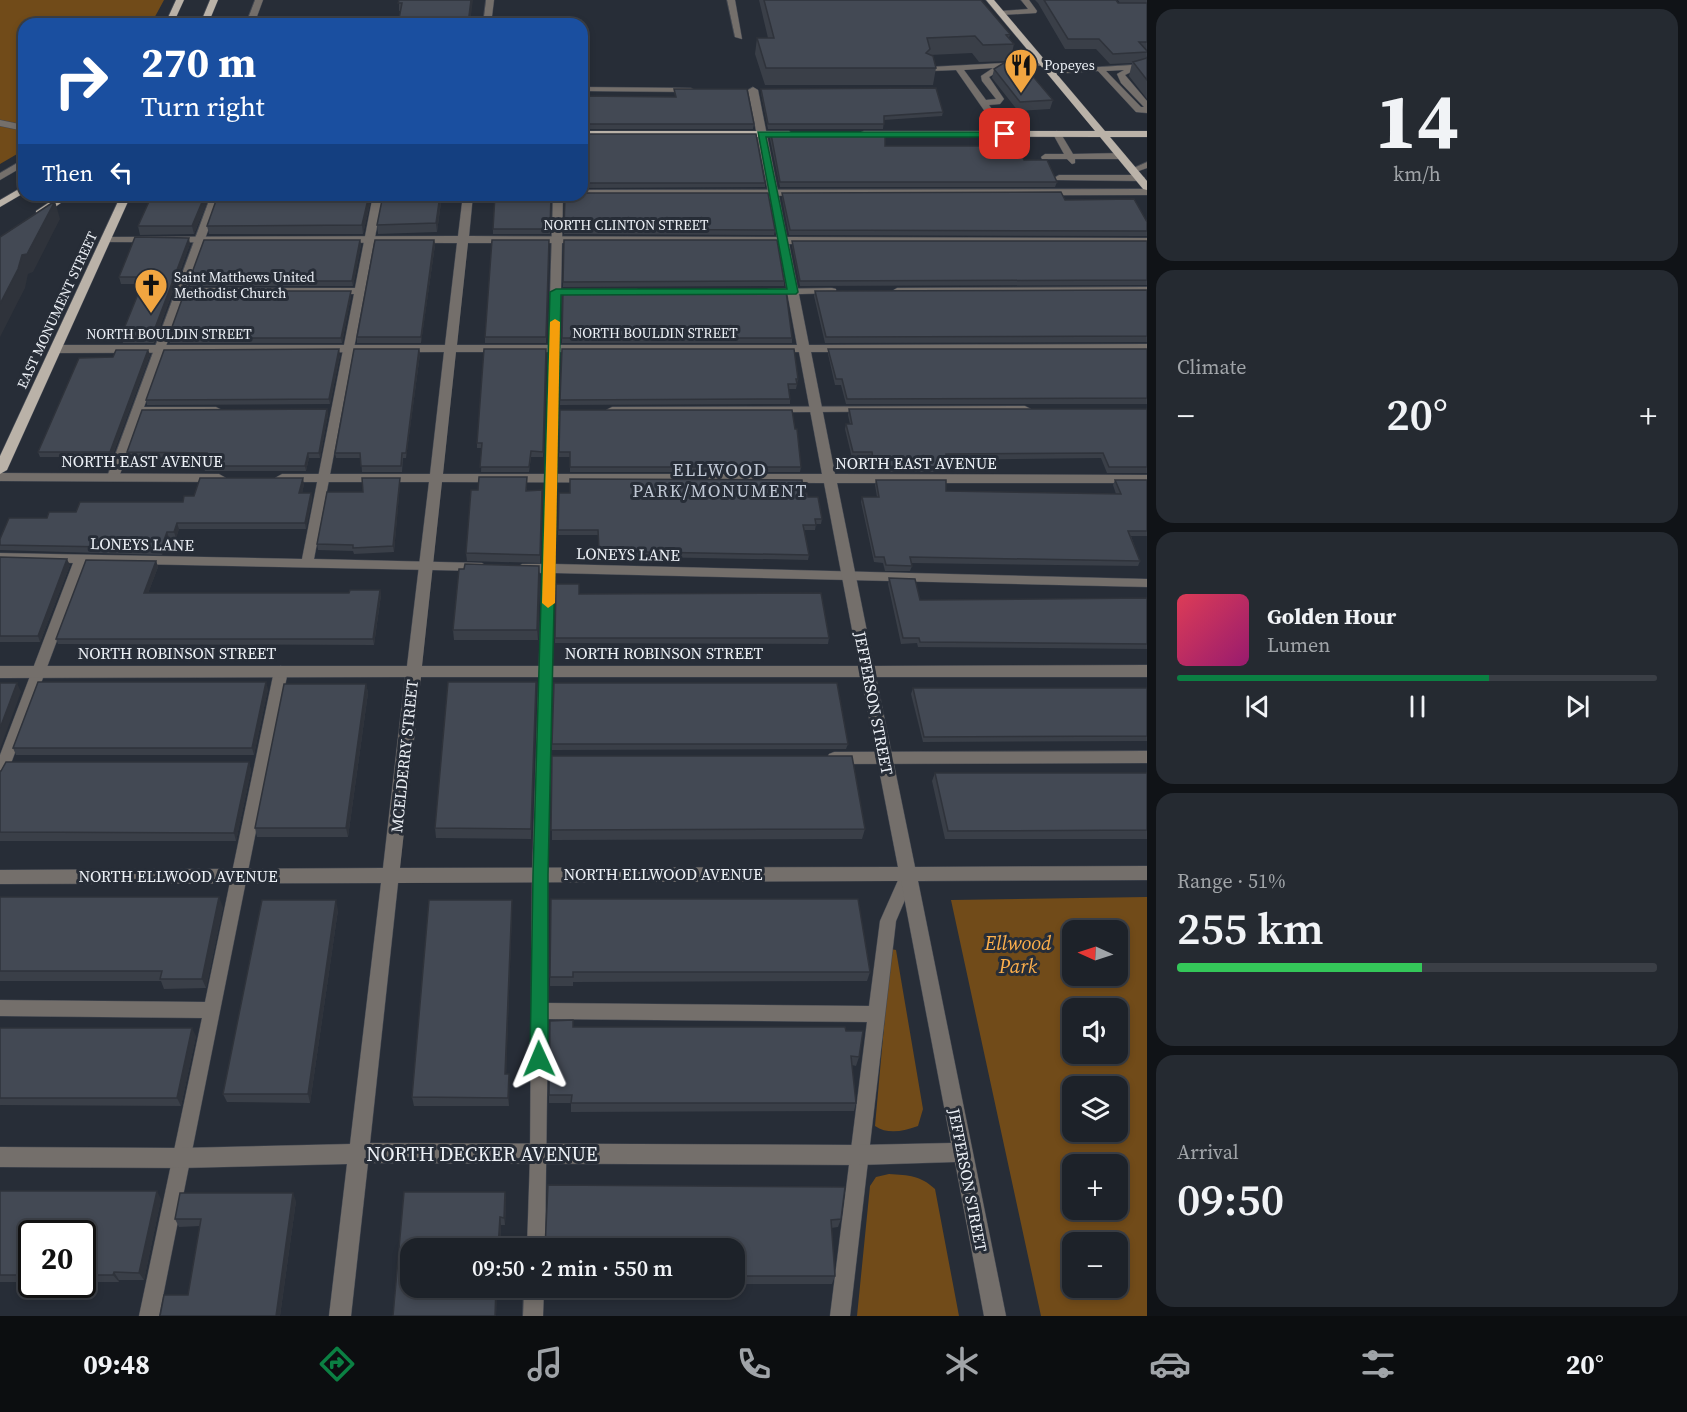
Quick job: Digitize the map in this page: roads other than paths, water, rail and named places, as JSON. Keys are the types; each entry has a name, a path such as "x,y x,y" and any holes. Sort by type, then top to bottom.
{"main road":[{"path":"172,18 180,0"},
{"path":"206,18 214,0"},
{"path":"990,0 1147,187"},
{"path":"588,134 800,134"},
{"path":"857,134 1147,134"},
{"path":"0,204 18,193"},
{"path":"29,221 58,201"},
{"name":"EAST MONUMENT STREET","path":"0,470 123,201"}],"street":[{"name":"JEFFERSON STREET","path":"748,90 761,134 773,192 995,1316"},
{"name":"MCELDERRY STREET","path":"340,1316 467,201"},
{"name":"NORTH CLINTON STREET","path":"106,239 1147,241"},
{"name":"NORTH BOULDIN STREET","path":"56,349 1147,348"},
{"name":"NORTH EAST AVENUE","path":"0,477 230,478"},
{"name":"NORTH EAST AVENUE","path":"265,478 1147,479"},
{"name":"NORTH ROBINSON STREET","path":"0,672 414,670 1147,672"},
{"name":"NORTH ELLWOOD AVENUE","path":"0,877 1147,873"},
{"name":"NORTH DECKER AVENUE","path":"0,1157 181,1158 359,1154 858,1155 963,1152"}],"lane":[{"path":"252,18 259,0"},
{"path":"488,18 490,0"},
{"path":"731,0 739,36"},
{"path":"1002,13 1033,10 1025,0"},
{"path":"929,69 1044,63"},
{"path":"983,103 997,102 1000,99 986,81 985,76 1004,65"},
{"path":"1051,72 1147,67"},
{"path":"1100,69 1139,110 1147,108 1124,81 1121,74 1126,70 1147,67"},
{"path":"959,68 1005,134"},
{"path":"588,89 698,90"},
{"path":"748,90 764,90"},
{"path":"0,123 18,127"},
{"path":"1057,134 1081,177"},
{"path":"1045,157 1122,156"},
{"path":"1059,177 1136,174 1147,165"},
{"path":"0,177 18,166"},
{"path":"588,193 1147,192"},
{"path":"112,477 214,201"},
{"path":"307,564 323,478 331,409 348,349 377,201"},
{"path":"536,1238 540,1154 538,1011 540,875 550,758 547,671 551,479 559,410 554,348 558,201"},
{"path":"888,291 1147,290"},
{"path":"181,291 360,291"},
{"path":"757,292 840,291"},
{"path":"556,292 650,292"},
{"path":"601,410 1041,409"},
{"path":"137,410 231,410"},
{"name":"LONEYS LANE","path":"0,557 1147,583"},
{"path":"7,767 81,559"},
{"path":"149,1316 238,876 256,763 281,671"},
{"path":"815,758 1147,757"},
{"path":"840,1316 888,921 908,874"},
{"path":"0,1008 211,1010"},
{"path":"538,1011 876,1014"},
{"path":"533,1316 534,1298"}],"place":[{"name":"Popeyes","path":"1021,94"},
{"name":"Saint Matthews United Methodist Church","path":"151,314"}],"district":[{"name":"ELLWOOD PARK/MONUMENT","path":"720,480"}],"park label":[{"name":"Ellwood Park","path":"1018,954"}]}
